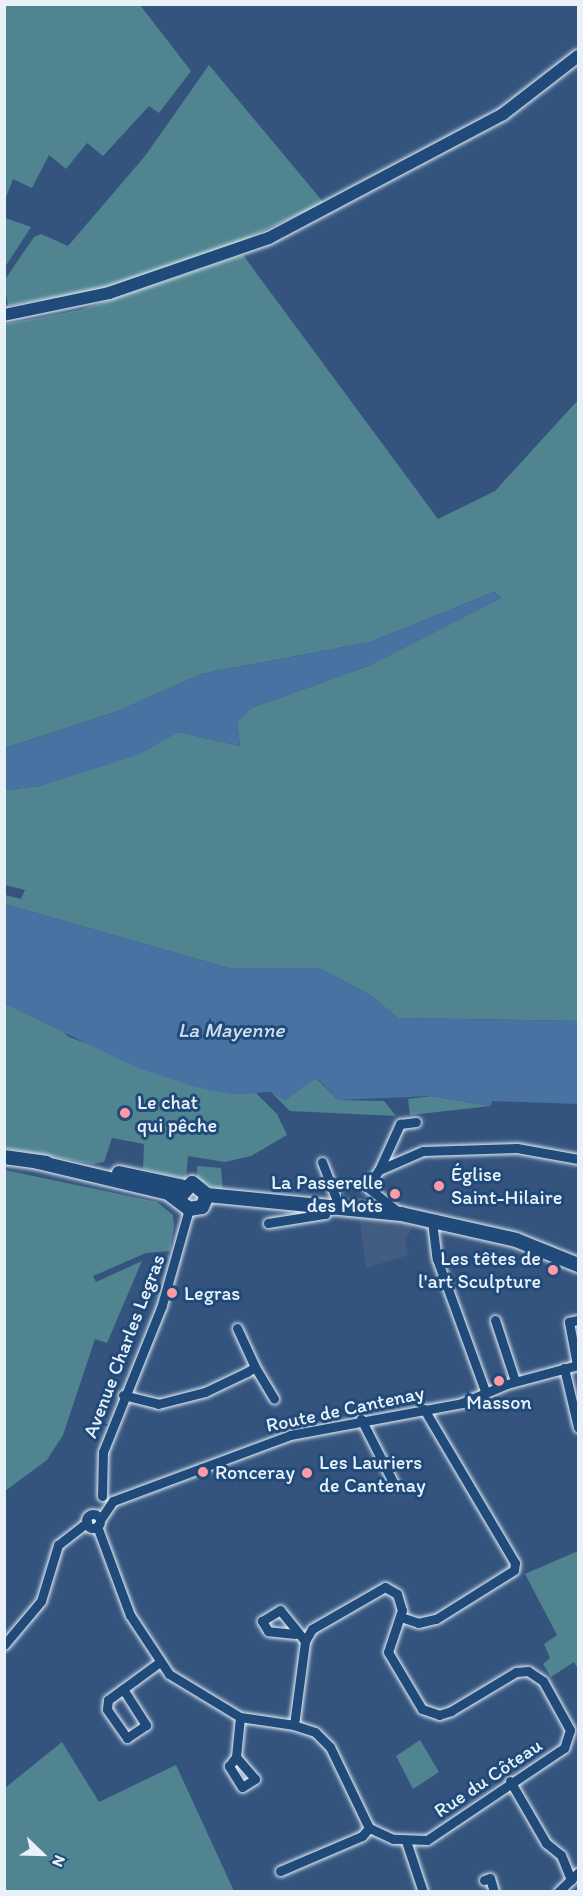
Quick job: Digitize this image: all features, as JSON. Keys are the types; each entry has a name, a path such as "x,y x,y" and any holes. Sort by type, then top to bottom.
{"main road":[{"path":"4,1156 38,1162 184,1198 202,1207 207,1195"},
{"path":"184,1198 197,1183 207,1195 401,1214 516,1240 579,1265"}],"street":[{"path":"4,315 109,293 269,238 503,114 579,56"},
{"path":"401,1214 397,1206 370,1194 367,1187 379,1170 400,1124 416,1122"},
{"path":"379,1170 441,1147 518,1148 579,1159"},
{"path":"268,1222 325,1214 332,1206 322,1162"},
{"name":"Avenue Charles Legras","path":"105,1502 103,1452 123,1395 162,1305 184,1198"},
{"path":"432,1221 437,1258 485,1392"},
{"path":"495,1320 515,1381"},
{"path":"578,1365 569,1323 579,1320"},
{"path":"237,1328 274,1399"},
{"name":"Route de Cantenay","path":"105,1502 290,1435 361,1419 424,1409 515,1381 578,1365"},
{"path":"123,1395 158,1404 205,1392 255,1366"},
{"path":"564,1368 579,1427"},
{"path":"294,1725 305,1641 317,1624 380,1587 397,1594 401,1617 418,1623 436,1619 514,1570 515,1563 424,1409"},
{"path":"361,1419 395,1486"},
{"path":"4,1645 40,1601 58,1545 94,1520 105,1502"},
{"path":"94,1520 117,1589 160,1662 197,1696 240,1717 294,1725 315,1732 330,1747 369,1828 406,1841 423,1892"},
{"name":"Rue du Côteau","path":"401,1617 388,1652 422,1709 439,1715 451,1711 516,1672 528,1671 543,1681 568,1723 568,1737 559,1752 510,1781 427,1840 406,1841"},
{"path":"295,1634 305,1641"},
{"path":"123,1689 146,1725 127,1738 107,1705 123,1689 160,1662"},
{"path":"236,1757 240,1717"},
{"path":"568,1737 579,1741"},
{"path":"510,1781 546,1843 561,1855 575,1877 558,1892"},
{"path":"280,1871 362,1836 369,1828"},
{"path":"484,1880 490,1878 494,1892"}],"shaded area":[{"path":"359,1215 414,1223 405,1242 409,1255 366,1268"}],"green space":[{"path":"5,4 140,5 191,71 159,113 149,106 103,156 87,143 66,169 49,155 32,188 13,179 5,200"},
{"path":"209,65 324,203 232,245 148,274 98,290 8,306 4,281 34,237 41,234 68,246 145,156"},
{"path":"4,218 31,227 5,267"},
{"path":"243,255 438,519 495,491 578,400 578,1021 398,1018 370,995 319,968 229,968 5,904 5,895 21,899 25,890 5,885 5,790 40,786 179,732 240,746 237,722 251,708 368,666 501,598 494,592 370,642 201,674 118,711 5,748 5,324 80,310"},
{"path":"4,1004 53,1023 69,1037 230,1094 256,1093 277,1114 287,1135 251,1156 225,1162 188,1156 186,1179 143,1169 144,1144 112,1138 104,1162 93,1164 5,1148"},
{"path":"316,1078 338,1100 384,1101 396,1116 290,1111 271,1092 285,1100"},
{"path":"432,1096 491,1106 410,1115 408,1099"},
{"path":"197,1166 221,1168 223,1192 197,1179"},
{"path":"5,1170 157,1202 173,1215 174,1226 170,1251 146,1253 93,1276 96,1282 142,1261 107,1343 95,1339 63,1435 47,1460 5,1491"},
{"path":"578,1551 578,1669 574,1662 551,1677 543,1664 550,1658 544,1644 557,1635 525,1574"},
{"path":"420,1740 439,1772 413,1789 396,1756"},
{"path":"62,1742 99,1802 176,1765 234,1891 5,1891 5,1788"}],"water":[{"path":"494,592 501,598 368,666 251,708 237,722 240,746 179,732 138,755 40,786 5,790 5,748 118,711 201,674 370,642"},
{"name":"La Mayenne","path":"5,904 229,968 319,968 370,995 398,1018 578,1021 578,1104 492,1101 491,1106 432,1096 338,1100 317,1078 285,1100 271,1092 230,1094 192,1086 138,1068 5,1004"}],"place":[{"name":"Le chat qui pêche","path":"125,1113"},
{"name":"Église Saint-Hilaire","path":"439,1186"},
{"name":"La Passerelle des Mots","path":"395,1194"},
{"name":"Les têtes de l'art Sculpture","path":"553,1270"},
{"name":"Legras","path":"172,1293"},
{"name":"Masson","path":"499,1381"},
{"name":"Ronceray","path":"203,1472"},
{"name":"Les Lauriers de Cantenay","path":"307,1473"}]}
